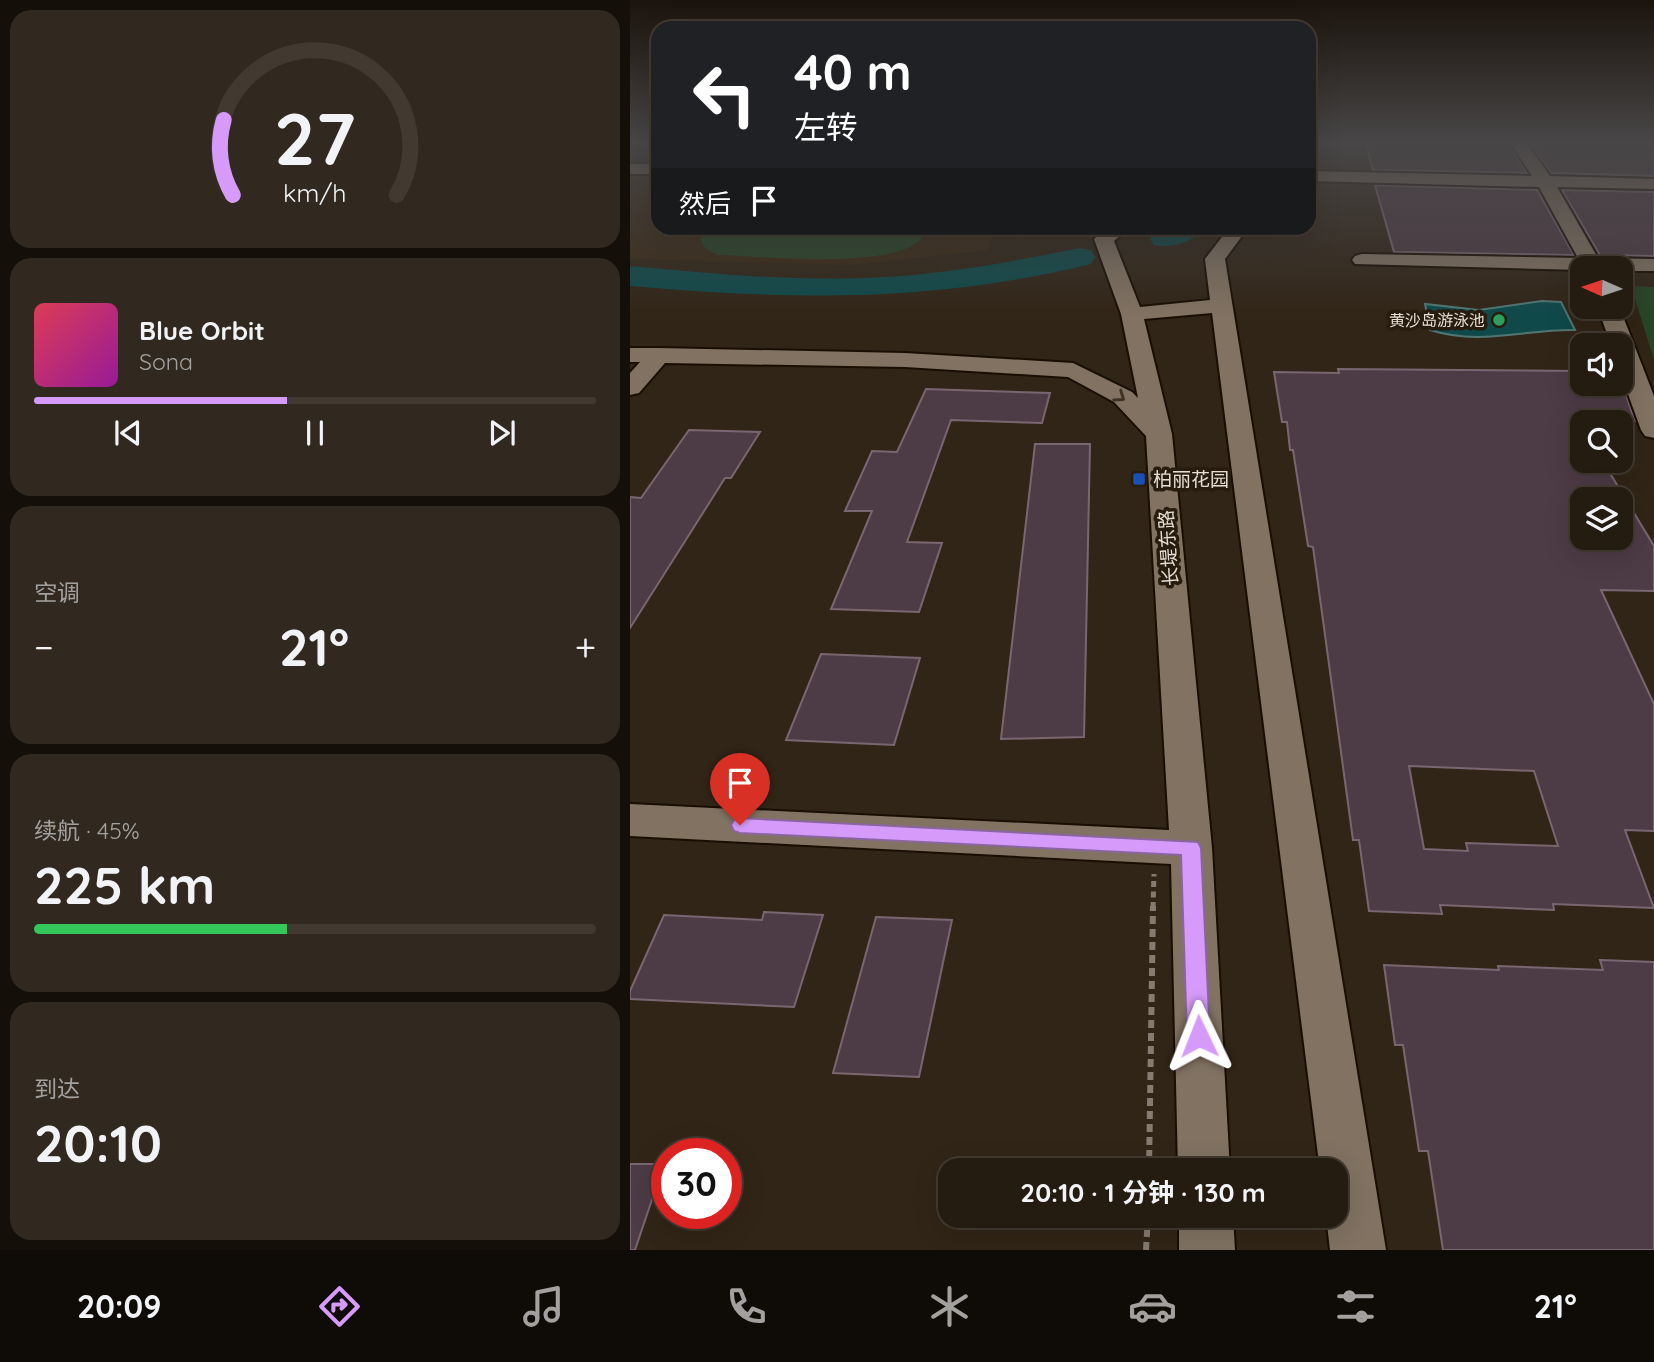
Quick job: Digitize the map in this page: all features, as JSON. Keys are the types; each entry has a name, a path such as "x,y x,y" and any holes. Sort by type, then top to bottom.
{"street":[{"path":"1555,199 1587,256"},
{"name":"长堤东路","path":"1109,235 1104,239 1132,314 1159,434 1173,847 1203,1158"},
{"path":"1233,235 1214,259 1358,1250"},
{"path":"1362,260 1570,265"},
{"path":"1633,265 1654,265"},
{"path":"1132,314 1221,305"},
{"path":"1613,319 1654,430"},
{"path":"630,355 905,360 1073,370 1144,370"},
{"path":"630,388 659,355"},
{"path":"1073,370 1123,397 1159,434"},
{"path":"630,820 1173,847"},
{"path":"1206,1228 1207,1250"}],"path":[{"path":"1150,1158 1173,847"},
{"path":"1146,1250 1147,1228"}],"shaded area":[{"path":"630,199 651,199 651,235 993,235 988,250 851,265 630,259"}],"green space":[{"path":"706,235 923,237 908,248 886,254 827,259 718,255 706,249 700,239"},
{"path":"1633,286 1654,287 1654,360 1633,292"}],"water":[{"name":"黄沙岛游泳池","path":"1542,301 1561,302 1575,330 1485,337 1449,335 1430,330 1425,304 1479,310"}],"building":[{"path":"1379,199 1542,199 1574,255 1394,252"},
{"path":"1567,199 1654,199 1654,256 1600,255"},
{"path":"1338,369 1570,371 1570,396 1626,396 1631,410 1570,410 1570,473 1610,473 1618,487 1570,487 1570,550 1633,550 1633,511 1654,546 1654,591 1601,590 1654,704 1654,831 1625,830 1654,908 1553,904 1554,910 1440,905 1442,914 1369,911 1359,840 1353,840 1313,547 1308,546 1293,450 1290,450 1287,422 1282,422 1274,372 1339,373","holes":["1409,766 1534,771 1558,846 1466,843 1468,851 1424,849"]},
{"path":"926,389 1050,393 1042,423 951,420 907,542 942,543 919,612 831,609 872,511 845,511 872,451 897,452"},
{"path":"689,430 760,432 731,478 725,478 630,628 630,497 641,498"},
{"path":"1035,444 1090,444 1084,737 1001,739"},
{"path":"821,654 920,658 894,745 786,740"},
{"path":"764,912 823,915 794,1007 630,999 630,991 664,915 762,920"},
{"path":"876,917 952,920 919,1077 833,1073"},
{"path":"1600,960 1654,962 1654,1250 1443,1250 1428,1151 1419,1151 1403,1045 1395,1045 1384,965 1499,970 1498,966 1603,970"},
{"path":"630,1164 651,1164 651,1203 635,1250 630,1250"}],"waterway":[{"path":"1165,239 1174,235"},
{"path":"630,276 774,286 883,287 979,276 1080,257"}],"place":[{"name":"黄沙岛游泳池","path":"1499,320"},
{"name":"柏丽花园","path":"1139,479"}],"route":[{"path":"740,825 1191,848 1199,1036"}]}
